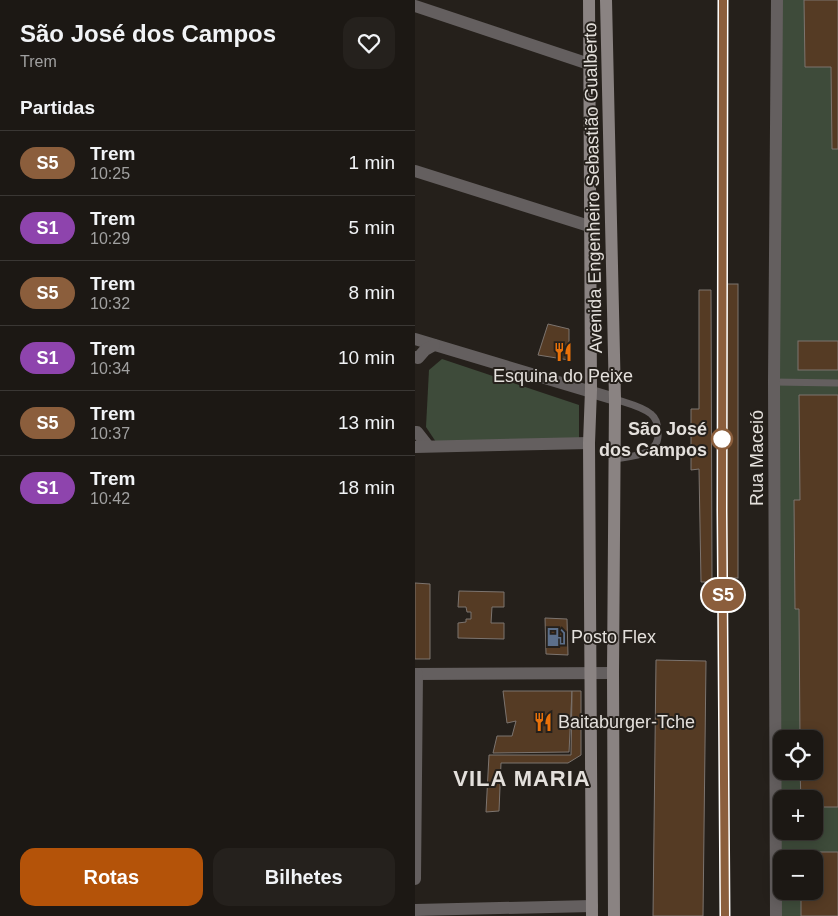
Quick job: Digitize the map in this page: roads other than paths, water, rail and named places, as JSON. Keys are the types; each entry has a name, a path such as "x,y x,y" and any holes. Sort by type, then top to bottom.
{"main road":[{"name":"Avenida Engenheiro Sebastião Gualberto","path":"589,0 592,911"},
{"name":"Avenida Engenheiro Sebastião Gualberto","path":"606,0 615,399 614,916"}],"street":[{"name":"Rua Maceió","path":"776,916 774,382 777,0"},
{"path":"415,6 589,64"},
{"path":"415,171 589,226"},
{"path":"415,339 591,390 615,399"},
{"path":"416,361 425,350 434,345"},
{"path":"416,429 421,446 589,443"},
{"path":"415,879 416,674 613,673"},
{"path":"415,910 592,911"}],"lane":[{"path":"774,382 838,382"},
{"path":"615,399 652,414 658,424 659,435 657,446 652,450 615,459"}],"railway":[{"path":"723,0 722,510 725,916"}],"train":[{"name":"S5","path":"723,0 722,510 725,916"}],"place":[{"name":"Esquina do Peixe","path":"563,352"},
{"name":"São José dos Campos","path":"722,439"},
{"name":"Posto Flex","path":"556,637"},
{"name":"Baitaburger-Tche","path":"543,722"}],"district":[{"name":"VILA MARIA","path":"522,778"}]}
